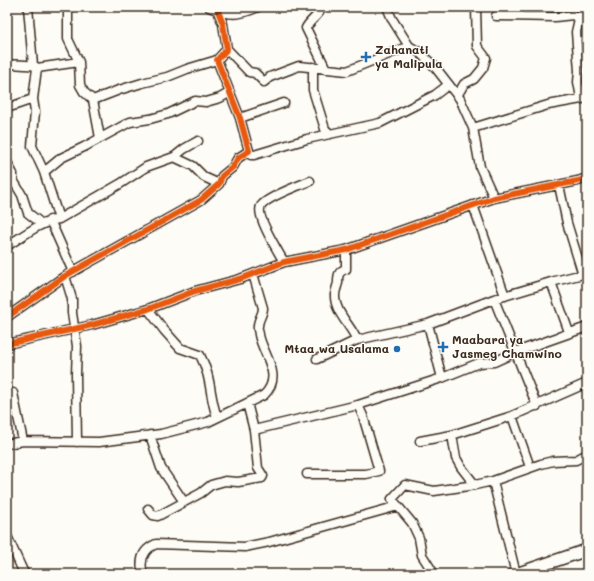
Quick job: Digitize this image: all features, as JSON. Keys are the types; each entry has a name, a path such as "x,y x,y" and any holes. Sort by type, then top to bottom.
{"highway":[{"path":"516,574 587,550"}],"street":[{"path":"28,7 35,66 35,112 32,146 44,172 59,219"},
{"path":"68,7 68,39 79,62 80,85 84,92 93,100 100,138"},
{"path":"209,7 231,14 241,14 258,7"},
{"path":"322,7 321,11 309,21 306,28 326,70"},
{"path":"387,7 392,19 409,46 419,52 435,67 458,96 473,128 480,167 494,198"},
{"path":"458,96 464,84 474,79 483,68 486,58 477,46 476,7"},
{"path":"510,7 522,16"},
{"path":"473,128 548,105 584,98 578,82 580,72 577,57 576,32 583,20 585,7"},
{"path":"218,11 223,24 227,49 249,72 255,73 264,82 270,76 299,66 347,71 409,46"},
{"path":"496,16 555,17 573,15 583,20"},
{"path":"93,100 142,82 167,77 187,68 216,60 227,49"},
{"path":"216,60 240,118 249,151 252,155 307,139 380,124 435,94 448,84"},
{"path":"7,65 17,63 25,66 35,66 79,62"},
{"path":"313,67 313,90 325,128 330,134"},
{"path":"44,172 61,158 130,122 168,114 195,101 206,102 220,98 229,93"},
{"path":"7,108 34,99"},
{"path":"240,118 284,103"},
{"path":"7,246 42,224 50,220 59,219 120,184 146,167 174,157 198,141"},
{"path":"7,317 66,276 201,200 219,184 222,176 233,166 238,158 249,151"},
{"path":"174,157 193,166 204,177 219,184"},
{"path":"7,162 13,174 10,182 22,195 28,213 42,224"},
{"path":"7,344 92,325 148,309 195,291 252,274 284,262 346,250 494,198 587,178"},
{"path":"284,262 270,238 259,211 261,206 270,199 310,180"},
{"path":"317,359 357,340 428,324 494,299 551,282 585,274 567,223 559,185"},
{"path":"474,205 505,296"},
{"path":"50,220 73,272"},
{"path":"346,250 346,268 338,275 335,295 336,303 341,314 353,331 357,340"},
{"path":"7,444 23,441 99,442 150,436 201,424 264,395 270,388 272,382 271,363 261,343 258,326 263,313 263,308 252,274"},
{"path":"66,276 72,299 72,313 77,346 77,442"},
{"path":"551,282 569,332"},
{"path":"494,299 537,406"},
{"path":"148,309 180,348 200,355 209,377 213,405 217,417"},
{"path":"428,324 442,378"},
{"path":"254,430 358,404 442,378 479,363 494,362 569,332 587,327"},
{"path":"420,441 452,435 512,416 587,383"},
{"path":"12,393 23,441"},
{"path":"148,509 153,515 158,516 202,493 211,484 225,481 238,482 264,476 258,468 254,430 247,403"},
{"path":"307,474 366,474 379,471 358,404"},
{"path":"512,416 530,467"},
{"path":"452,435 456,458 475,485"},
{"path":"150,436 161,468 184,502"},
{"path":"434,574 422,555 419,538 412,523 392,499 405,485 434,491 475,485 493,481 530,467 553,461 576,460 587,454"},
{"path":"493,481 516,574"},
{"path":"142,570 141,559 145,551 156,544 185,546 202,544 245,547 269,542 398,506"},
{"path":"7,536 25,574"}],"cycle path":[{"path":"7,317 65,276 201,200 219,184 222,176 233,167 238,158 249,151 240,118 217,60 227,49 223,24 218,11"},
{"path":"7,344 92,325 148,309 195,291 240,279 284,262 346,250 494,198 587,178"}],"place":[{"name":"Zahanati ya Malipula","path":"366,57"},
{"name":"Maabara ya Jasmeg Chamwino","path":"443,347"},
{"name":"Mtaa wa Usalama","path":"397,349"}]}
